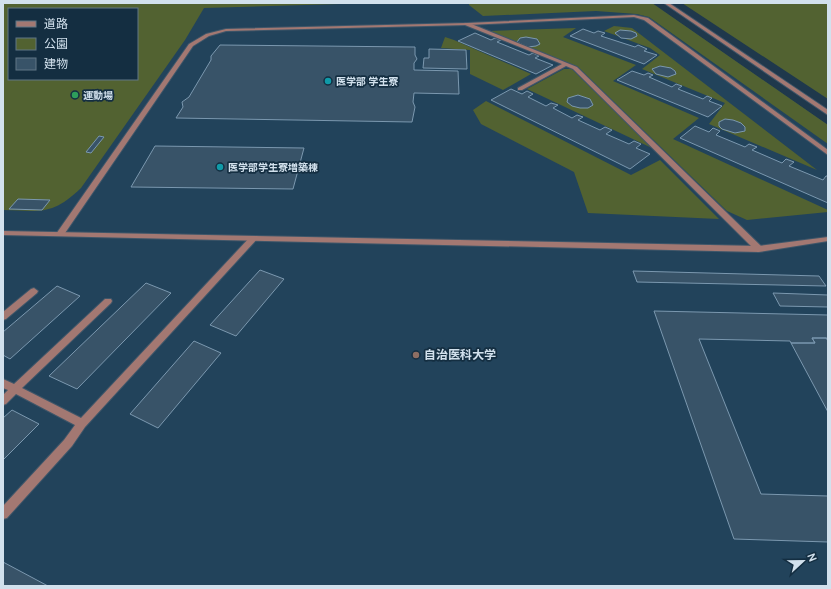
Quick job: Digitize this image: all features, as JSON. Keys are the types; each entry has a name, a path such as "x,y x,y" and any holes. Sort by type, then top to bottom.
{"street":[{"path":"666,3 828,113"},
{"path":"60,234 191,45 199,38 210,33 226,30 467,24 634,16 646,19 828,153"},
{"path":"467,24 575,68 759,249"},
{"path":"520,89 566,64"},
{"path":"3,233 759,249 828,239"},
{"path":"3,514 68,443 82,424 254,238"},
{"path":"3,317 34,291"},
{"path":"3,401 108,301"},
{"path":"3,383 82,424"}],"shaded area":[{"name":"自治医科大学","path":"3,3 652,3 828,125 828,586 3,586"}],"green space":[{"name":"運動場","path":"3,3 374,3 204,8 185,40 81,188 71,197 53,208 27,211 3,210"},
{"path":"469,3 652,3 828,125 828,144 649,17 637,14 596,11 483,16 469,5"},
{"path":"682,3 828,3 828,99"},
{"path":"614,26 632,28 817,170 709,124 725,103 642,69 660,55 650,48 604,31"},
{"path":"576,28 563,37 636,65 613,81 699,118 673,139 828,210 828,212 747,220 727,211 578,67 489,31"},
{"path":"445,37 531,74 503,90 470,74 470,50 441,48"},
{"path":"564,69 572,69 654,149 527,89"},
{"path":"486,101 631,175 660,160 719,219 588,213 574,172 481,124 473,110"}],"building":[{"path":"583,29 594,33 598,31 605,33 601,36 635,47 638,45 647,49 644,51 657,55 644,64 570,36"},
{"path":"620,30 631,31 636,33 637,36 631,39 621,38 615,33"},
{"path":"475,33 491,40 495,38 501,40 497,42 529,55 533,53 539,56 535,58 553,65 536,74 458,41"},
{"path":"526,37 537,39 540,44 528,47 517,42 520,38"},
{"name":"医学部 学生寮","path":"220,45 415,47 415,55 417,59 414,63 414,70 458,71 459,94 414,93 413,102 415,107 412,122 176,118 183,107 182,102 189,97 211,60 211,56"},
{"path":"429,49 466,50 467,69 423,68 424,58 429,58"},
{"path":"660,66 671,68 676,74 668,77 656,74 652,69"},
{"path":"632,71 644,75 648,73 653,75 649,77 672,87 676,84 682,86 678,89 703,99 707,96 712,98 709,101 722,106 708,117 617,80"},
{"path":"511,89 522,94 527,91 533,94 528,97 546,106 551,103 558,105 553,108 572,118 577,115 583,117 578,120 600,130 605,127 612,130 606,134 629,144 634,141 641,144 636,148 650,154 630,169 491,100"},
{"path":"578,95 590,99 593,105 588,108 580,108 572,106 567,102 568,98"},
{"path":"725,119 741,123 745,127 745,131 735,133 722,129 719,126 719,122"},
{"path":"695,126 709,132 713,128 720,131 716,135 745,147 749,144 757,147 752,150 782,163 786,159 794,162 789,166 823,180 826,176 828,176 828,203 680,138"},
{"path":"99,136 104,137 91,153 86,152"},
{"name":"医学部学生寮増築棟","path":"155,146 304,148 293,189 131,187"},
{"path":"18,199 50,200 42,210 9,209"},
{"path":"260,270 284,279 236,336 210,325"},
{"path":"633,271 819,276 826,286 637,282"},
{"path":"146,283 171,293 77,389 49,376"},
{"path":"57,286 80,296 10,359 3,355 3,332"},
{"path":"773,293 828,295 828,307 780,306"},
{"path":"654,311 828,315 828,338 812,338 815,343 699,339 761,494 828,496 828,542 734,539"},
{"path":"812,338 826,338 828,341 828,412 791,343 815,343"},
{"path":"194,341 221,353 158,428 130,414"},
{"path":"12,410 39,424 3,460 3,418"},
{"path":"3,562 48,586 3,586"}],"place":[{"name":"医学部 学生寮","path":"328,81"},
{"name":"運動場","path":"75,95"},
{"name":"医学部学生寮増築棟","path":"220,167"},
{"name":"自治医科大学","path":"416,355"}]}
